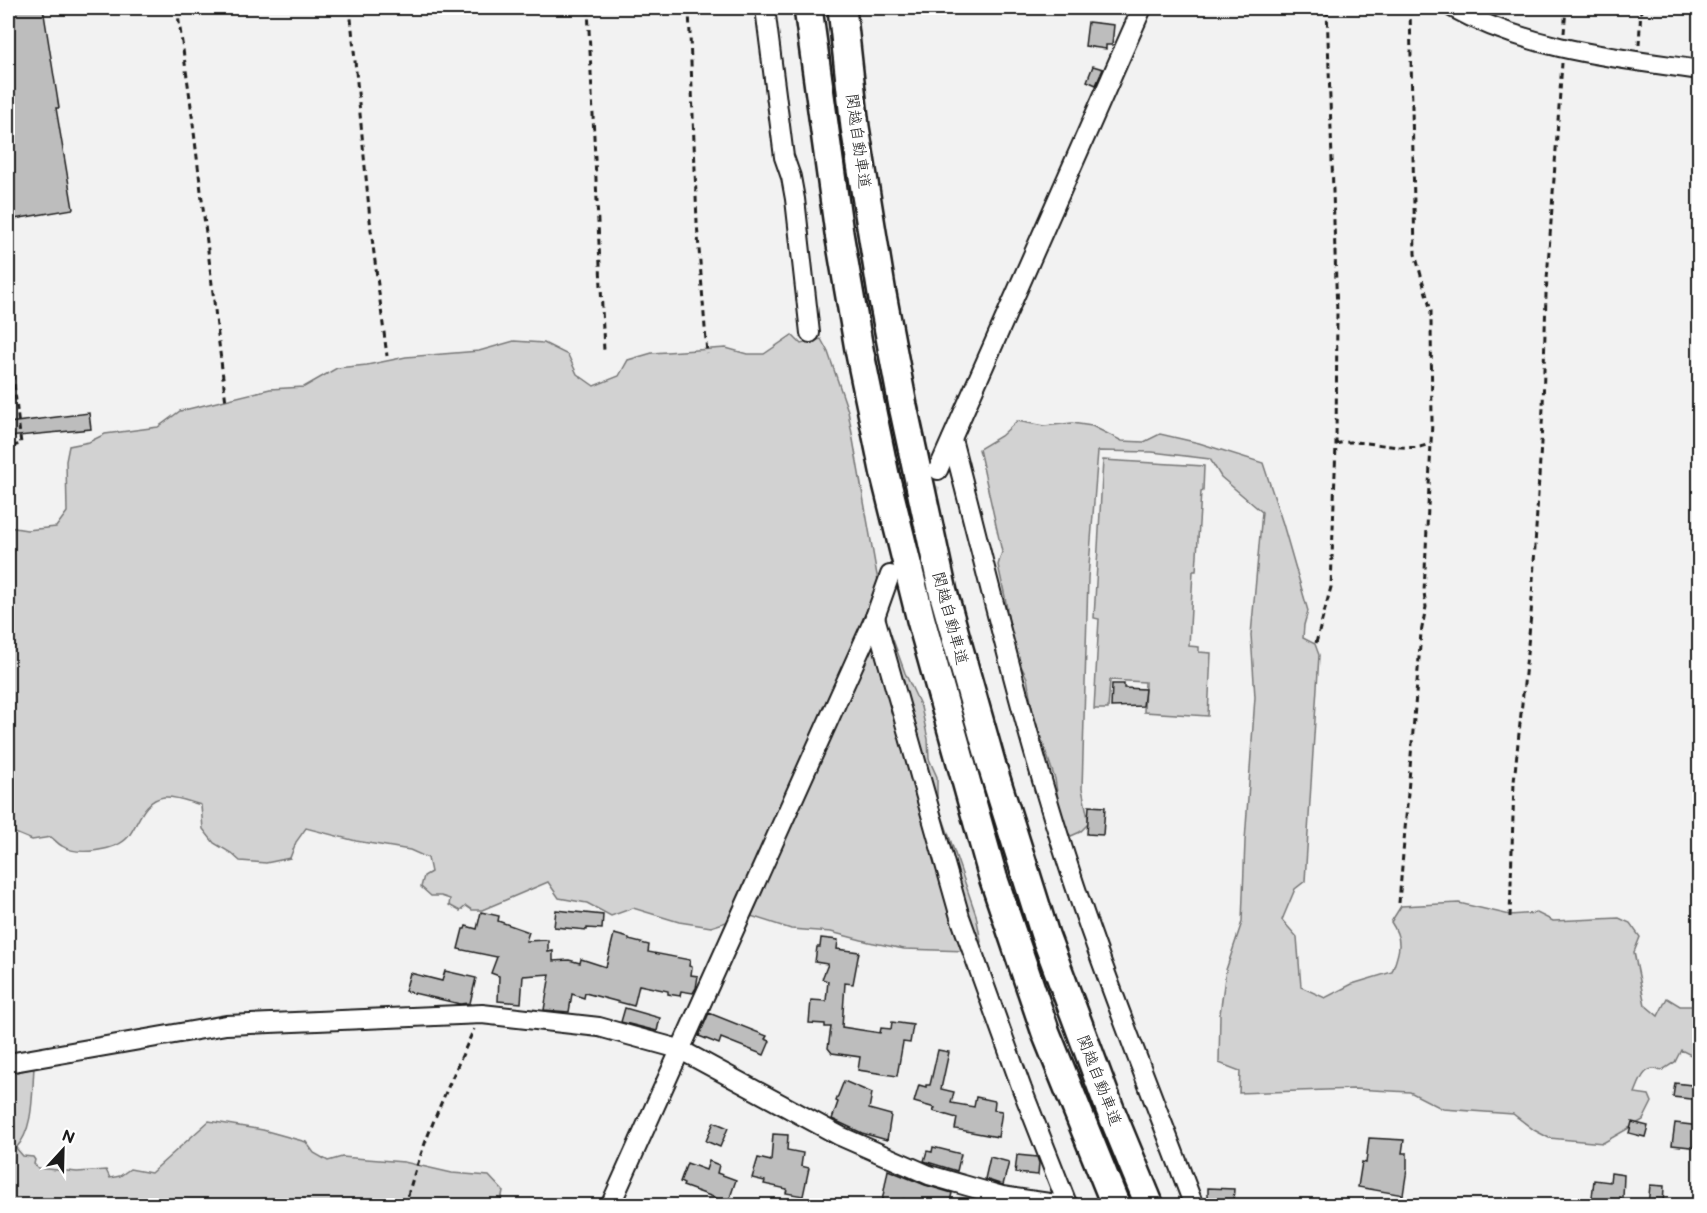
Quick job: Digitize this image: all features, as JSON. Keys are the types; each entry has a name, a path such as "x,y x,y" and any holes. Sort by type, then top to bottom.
{"highway":[{"name":"関越自動車道","path":"808,8 839,233 860,349 885,476 921,620 993,877 1046,1033 1116,1206"},
{"name":"関越自動車道","path":"842,8 855,127 880,283 903,406 943,592 992,766 1045,935 1110,1109 1150,1206"}],"street":[{"path":"765,8 784,157 795,199 810,333"},
{"path":"938,470 1142,8"},
{"path":"1452,8 1477,21 1520,36 1563,47 1700,70"},
{"path":"952,439 999,627 1053,818 1120,1014 1194,1206"},
{"path":"610,1206 874,617 890,576"},
{"path":"8,1063 226,1025 482,1014 599,1027 679,1049 840,1136 929,1175 1002,1196 1069,1205 964,929 874,617"}],"path":[{"path":"177,8 190,98 226,403"},
{"path":"350,8 371,230 387,357"},
{"path":"588,8 604,351"},
{"path":"689,8 697,223 707,354"},
{"path":"1316,643 1331,587 1336,444 1337,313 1327,8"},
{"path":"1399,903 1421,633 1426,607 1424,592 1432,422 1431,311 1416,265 1415,254 1410,8"},
{"path":"1510,917 1514,782 1531,615 1543,408 1546,294 1566,8"},
{"path":"1638,61 1641,8"},
{"path":"8,332 21,444 8,447"},
{"path":"1336,444 1363,442 1419,448 1430,443"},
{"path":"405,1206 416,1163 449,1083 482,1014"}],"shaded area":[{"path":"792,335 801,344 821,339 828,352 848,411 884,615 905,673 921,707 928,739 929,759 937,777 937,801 976,915 981,942 967,951 904,949 831,932 791,929 748,915 711,927 679,922 633,908 611,916 587,903 559,898 548,882 482,910 472,910 466,906 460,911 449,905 450,899 431,896 421,887 424,876 431,872 428,858 410,850 356,841 306,828 296,842 290,858 266,863 240,861 214,843 203,829 201,805 173,797 164,797 151,803 146,807 128,837 106,849 77,851 62,846 51,837 32,840 8,830 8,527 27,530 56,527 67,512 66,461 69,446 89,442 105,434 158,427 180,411 270,389 304,387 337,368 406,357 479,351 514,341 544,343 568,355 577,374 594,386 619,376 628,360 652,353 726,348 747,354 764,354"},
{"path":"1017,421 1044,426 1072,423 1092,426 1122,441 1144,442 1160,434 1199,443 1263,463 1308,611 1303,638 1315,644 1319,655 1305,881 1295,889 1282,920 1297,937 1301,987 1325,998 1352,984 1392,972 1399,941 1391,922 1401,906 1459,903 1510,915 1537,913 1553,921 1619,918 1630,923 1640,937 1634,952 1645,1005 1658,1016 1667,998 1680,1006 1699,1006 1699,1059 1681,1050 1675,1062 1661,1071 1651,1069 1644,1074 1635,1093 1649,1095 1652,1102 1643,1120 1603,1143 1549,1138 1513,1114 1443,1109 1410,1092 1354,1089 1239,1093 1240,1071 1219,1063 1220,1014 1226,970 1242,922 1255,697 1251,635 1262,512 1221,477 1210,459 1152,452 1098,451 1088,578 1082,789 1089,823 1080,832 1071,836 1062,826 1055,779 1033,714 1027,678 1013,650 998,565 1002,552 979,449 1001,436"},
{"path":"1103,460 1204,466 1196,571 1193,571 1189,646 1199,647 1199,652 1211,653 1208,716 1144,712 1145,682 1110,680 1108,709 1094,709 1099,619 1094,618"},
{"path":"34,1068 29,1121 22,1140 16,1148 23,1156 33,1157 34,1164 38,1168 77,1172 106,1170 110,1178 120,1176 130,1169 151,1173 209,1121 263,1130 306,1142 314,1153 328,1161 342,1157 404,1162 452,1173 489,1176 503,1191 500,1205 8,1205 8,1074"}],"building":[{"path":"8,8 43,8 59,108 56,108 73,209 8,220"},
{"path":"1088,22 1114,25 1112,45 1106,45 1106,49 1085,46"},
{"path":"1093,66 1103,69 1096,85 1087,81"},
{"path":"89,413 91,429 8,437 8,423"},
{"path":"1112,684 1124,684 1124,688 1145,689 1143,706 1111,707"},
{"path":"1089,806 1105,807 1103,835 1087,834"},
{"path":"556,910 603,915 602,929 554,927"},
{"path":"481,912 499,916 498,921 529,932 526,941 548,940 548,952 553,951 553,961 569,960 580,963 581,959 606,967 614,934 649,945 648,952 690,960 691,975 698,976 696,988 693,993 681,991 680,996 639,985 634,1006 585,993 584,998 572,994 569,1012 544,1010 550,974 523,976 521,1003 498,1001 499,976 491,973 497,957 458,949 463,929 466,926 477,929"},
{"path":"821,938 838,940 837,949 859,952 853,984 845,983 842,1027 880,1033 881,1028 891,1029 892,1022 913,1025 910,1043 903,1042 897,1076 858,1070 860,1057 832,1053 828,1048 831,1027 825,1027 825,1024 809,1023 811,1000 826,1001 828,981 822,979 828,964 815,962"},
{"path":"445,971 476,978 470,1003 460,1004 405,991 410,973 442,981"},
{"path":"625,1008 660,1018 657,1031 621,1022"},
{"path":"709,1013 767,1036 765,1039 770,1041 764,1055 721,1038 719,1044 699,1036"},
{"path":"938,1050 949,1052 941,1089 954,1092 951,1103 974,1107 976,1097 995,1101 994,1110 1002,1111 998,1137 955,1129 957,1118 933,1111 935,1108 914,1102 919,1085 926,1087 930,1085"},
{"path":"844,1081 872,1093 869,1109 891,1115 887,1140 862,1133 832,1119"},
{"path":"1675,1083 1700,1086 1700,1100 1673,1097"},
{"path":"714,1122 728,1128 720,1147 706,1141"},
{"path":"1632,1122 1648,1126 1645,1137 1629,1133"},
{"path":"1675,1123 1700,1126 1700,1148 1672,1145"},
{"path":"773,1134 788,1135 787,1150 803,1153 801,1166 809,1168 803,1196 786,1193 787,1189 764,1184 765,1181 752,1178 758,1158 771,1161"},
{"path":"1369,1138 1404,1140 1402,1153 1407,1153 1407,1169 1403,1195 1358,1187 1362,1162 1366,1163"},
{"path":"933,1147 961,1154 957,1171 924,1161 927,1151 932,1152"},
{"path":"1017,1155 1037,1157 1038,1175 1015,1173"},
{"path":"990,1157 1009,1162 1003,1185 985,1179"},
{"path":"709,1161 719,1165 717,1173 736,1180 727,1206 714,1203 716,1198 683,1186 684,1184 680,1182 687,1163 706,1170"},
{"path":"888,1170 952,1193 949,1206 929,1206 903,1199 902,1205 882,1201"},
{"path":"1611,1173 1624,1175 1623,1198 1620,1197 1619,1206 1591,1206 1594,1180 1610,1182"},
{"path":"1650,1185 1664,1186 1663,1206 1648,1206"},
{"path":"1208,1188 1234,1189 1233,1203 1208,1202"}],"tunnel":[{"path":"902,549 938,470"}]}
